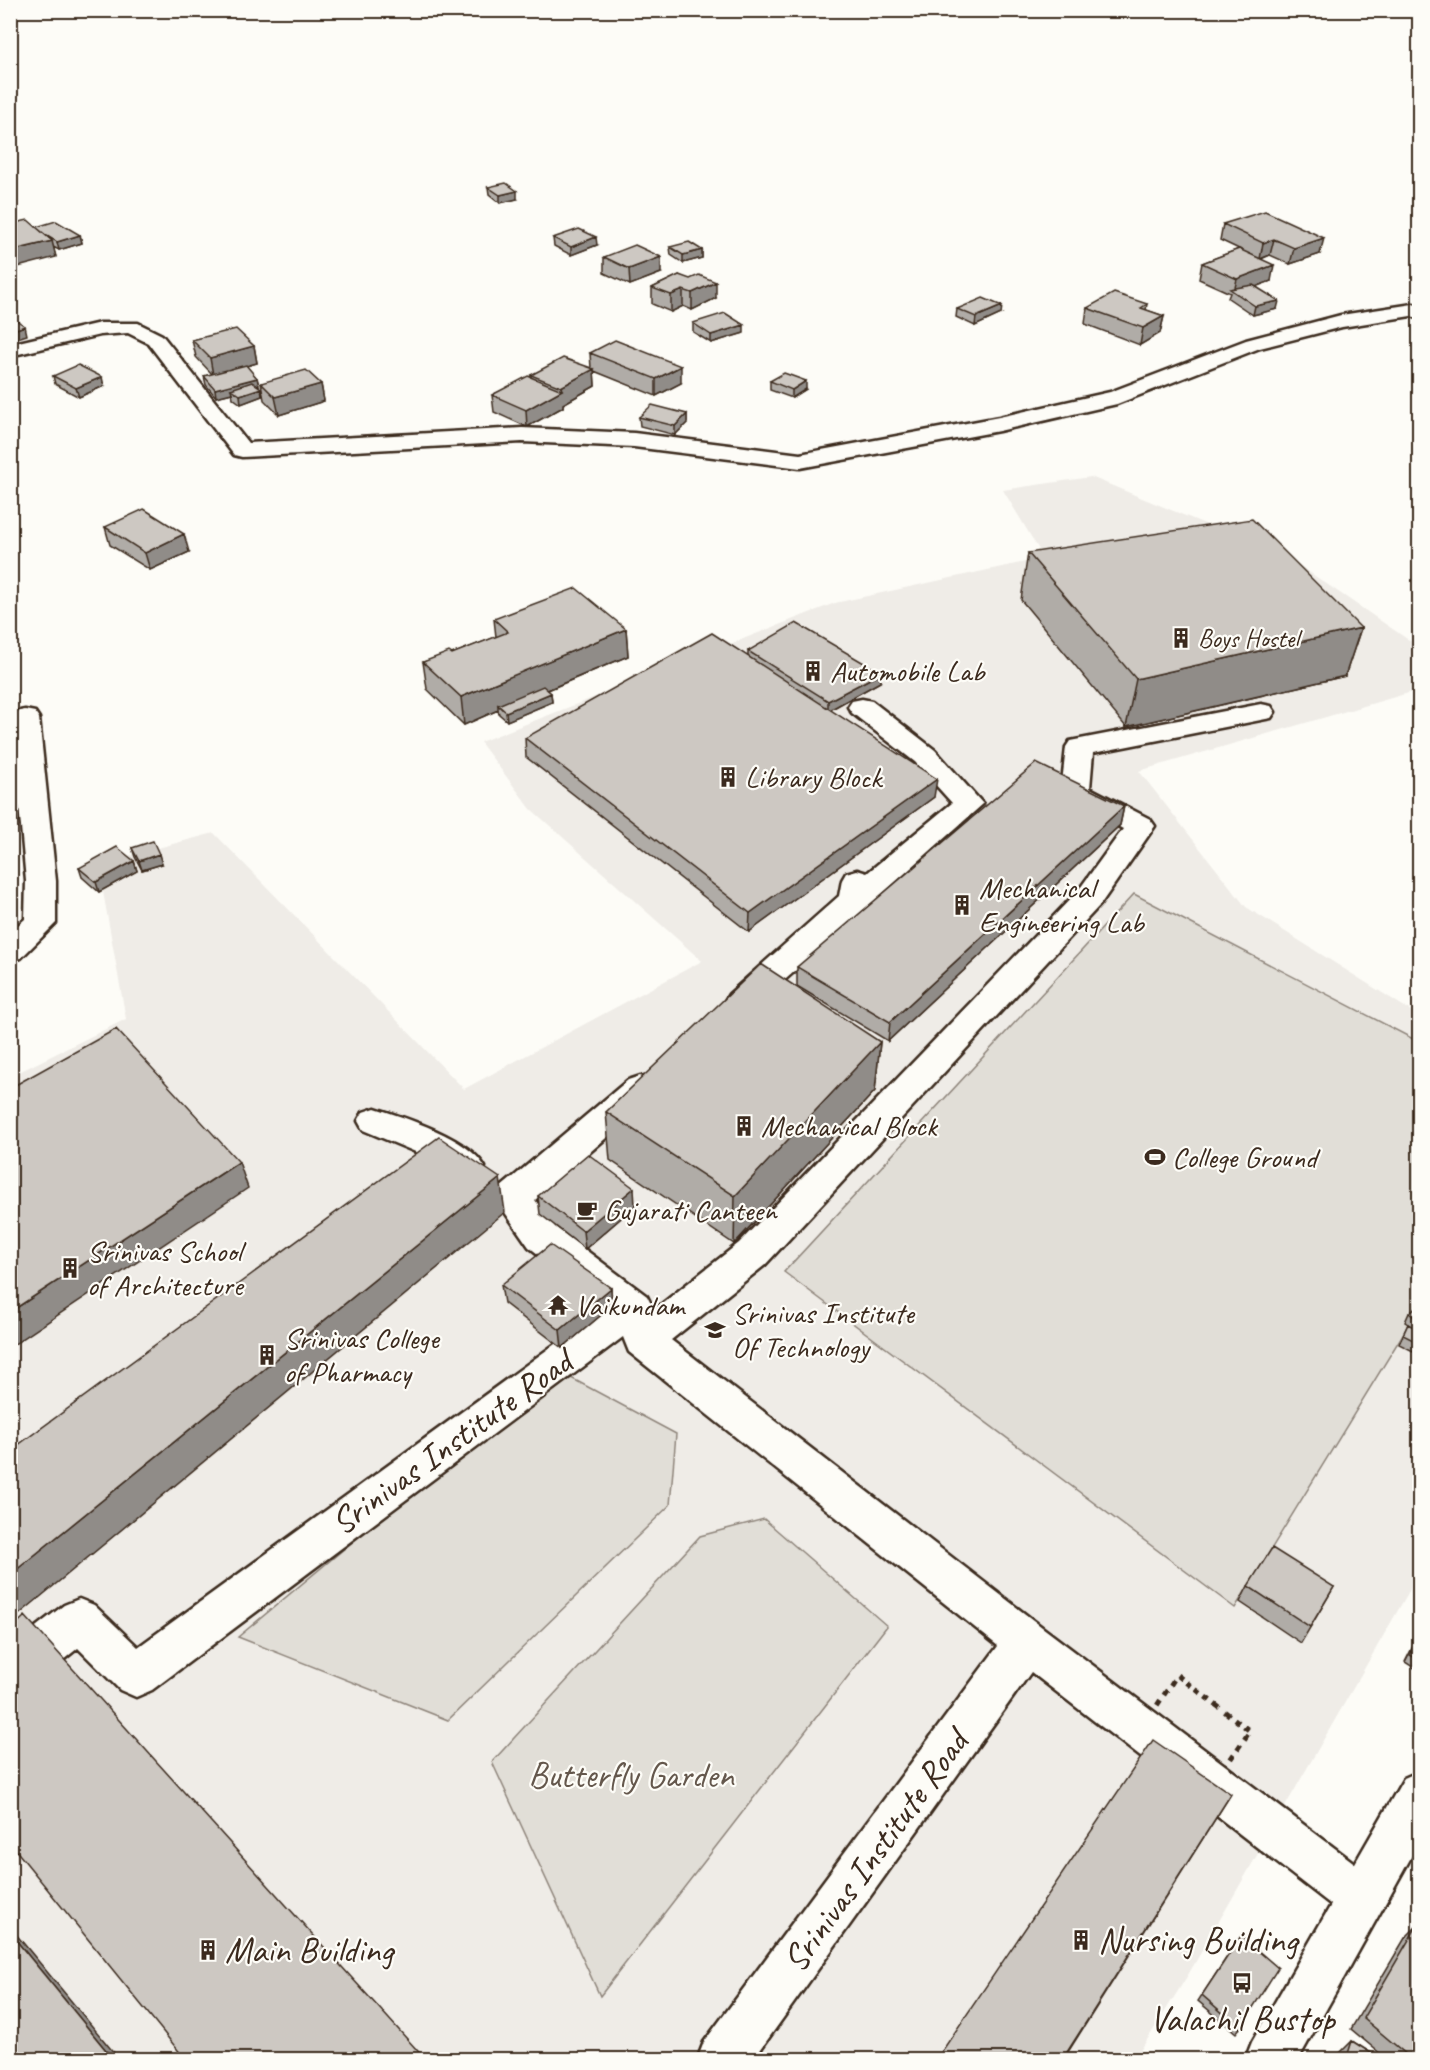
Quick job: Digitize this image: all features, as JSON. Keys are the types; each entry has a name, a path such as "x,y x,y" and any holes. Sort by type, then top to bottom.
{"street":[{"path":"10,350 100,329 130,327 155,339 242,450 522,435 634,440 800,461 859,452 1063,410 1117,397 1253,344 1341,321 1413,310 1419,313"},
{"path":"716,1023 855,890 969,804 925,756 862,707"},
{"name":"Srinivas Institute Road","path":"10,1675 79,1620 136,1675 639,1323 752,1254 1089,898 1140,826 1075,792 1080,747 1261,712"},
{"path":"10,950 40,923 41,881 25,718"},
{"path":"513,1198 663,1069"},
{"path":"375,1121 430,1143 513,1198 542,1237 639,1323 1027,1642 1360,1897"},
{"name":"Srinivas Institute Road","path":"722,2060 1027,1642"},
{"path":"1270,2060 1419,1794"}],"shaded area":[{"name":"Srinivas Institute Of Technology","path":"1091,477 1290,559 1419,647 1419,690 1139,771 1246,907 1419,1016 1420,1572 1188,1975 1135,2059 11,2060 11,1076 126,1019 98,864 214,833 464,1089 702,961 531,809 480,742 835,603 1044,558 1003,490"}],"green space":[{"name":"College Ground","path":"1134,894 1419,1042 1419,1308 1235,1608 784,1272"},
{"name":"Butterfly Garden","path":"558,1371 676,1434 670,1505 448,1720 238,1637"},
{"name":"Butterfly Garden","path":"764,1519 887,1626 600,1996 492,1762 700,1536"}],"building":[{"path":"506,183 517,191 500,195 488,187"},
{"path":"1265,211 1324,238 1294,248 1274,239 1263,243 1223,224"},
{"path":"28,220 52,241 10,251 10,224"},
{"path":"56,221 80,235 57,242 36,227"},
{"path":"579,229 596,237 571,247 553,238"},
{"path":"689,242 702,250 683,255 670,247"},
{"path":"635,245 661,257 629,269 604,257"},
{"path":"1239,249 1274,265 1237,279 1202,263"},
{"path":"679,275 690,279 699,275 716,282 692,293 683,290 671,295 652,288"},
{"path":"1253,285 1279,301 1255,306 1230,289"},
{"path":"1114,293 1147,304 1141,308 1164,316 1143,328 1087,308"},
{"path":"983,298 1002,306 976,317 957,309"},
{"path":"725,313 744,325 711,335 693,323"},
{"path":"10,316 25,326 10,331"},
{"path":"236,329 254,346 210,358 192,340"},
{"path":"615,340 681,366 656,379 590,353"},
{"path":"563,358 594,369 561,387 531,375"},
{"path":"78,365 102,377 76,388 53,376"},
{"path":"246,365 257,378 215,389 204,376"},
{"path":"306,370 321,384 275,397 261,383"},
{"path":"784,373 806,381 792,390 770,381"},
{"path":"528,376 562,390 526,410 492,395"},
{"path":"252,382 261,388 240,395 231,389"},
{"path":"652,405 687,414 675,426 639,417"},
{"path":"144,509 184,534 145,553 105,527"},
{"path":"1252,519 1361,628 1136,679 1028,553"},
{"path":"576,588 626,629 461,697 423,662 449,652 452,654 508,632 494,619"},
{"name":"Automobile Lab","path":"796,623 881,673 828,701 748,651"},
{"name":"Library Block","path":"712,633 937,779 750,913 525,738"},
{"path":"543,686 551,693 506,712 498,705"},
{"name":"Mechanical Engineering Lab","path":"1036,763 1124,806 890,1022 797,967"},
{"path":"153,841 159,854 139,861 132,848"},
{"path":"117,847 134,861 96,882 79,868"},
{"name":"Mechanical Block","path":"761,964 880,1042 735,1196 606,1112"},
{"name":"Srinivas School of Architecture","path":"116,1029 239,1162 10,1312 10,1088"},
{"path":"439,1137 500,1178 10,1575 10,1451"},
{"path":"588,1154 634,1188 583,1231 538,1196"},
{"name":"Vaikundam","path":"550,1245 611,1288 560,1330 501,1285"},
{"path":"1419,1304 1419,1321 1409,1313"},
{"path":"1408,1324 1419,1330 1419,1343 1403,1335"},
{"path":"1272,1548 1334,1587 1310,1627 1248,1586"},
{"name":"Main Building","path":"25,1616 426,2060 186,2060 10,1843 10,1630"},
{"path":"1419,1637 1419,1660 1410,1655"},
{"name":"Nursing Building","path":"1153,1740 1231,1794 1062,2060 936,2060"},
{"path":"1417,1926 1419,1928 1419,2060 1413,2060 1363,2018"},
{"path":"10,1933 114,2060 10,2060"},
{"path":"1241,1936 1278,1968 1240,2028 1202,1995"},
{"path":"1352,2041 1382,2060 1346,2060"}],"place":[{"name":"Boys Hostel","path":"1181,638"},
{"name":"Automobile Lab","path":"813,671"},
{"name":"Library Block","path":"728,777"},
{"name":"Mechanical Engineering Lab","path":"962,905"},
{"name":"Mechanical Block","path":"744,1126"},
{"name":"College Ground","path":"1155,1157"},
{"name":"Gujarati Canteen","path":"587,1210"},
{"name":"Srinivas School of Architecture","path":"70,1268"},
{"name":"Vaikundam","path":"558,1305"},
{"name":"Srinivas Institute Of Technology","path":"715,1330"},
{"name":"Srinivas College of Pharmacy","path":"267,1355"},
{"name":"Nursing Building","path":"1081,1940"},
{"name":"Main Building","path":"208,1950"},
{"name":"Valachil Bustop","path":"1242,1983"}]}
